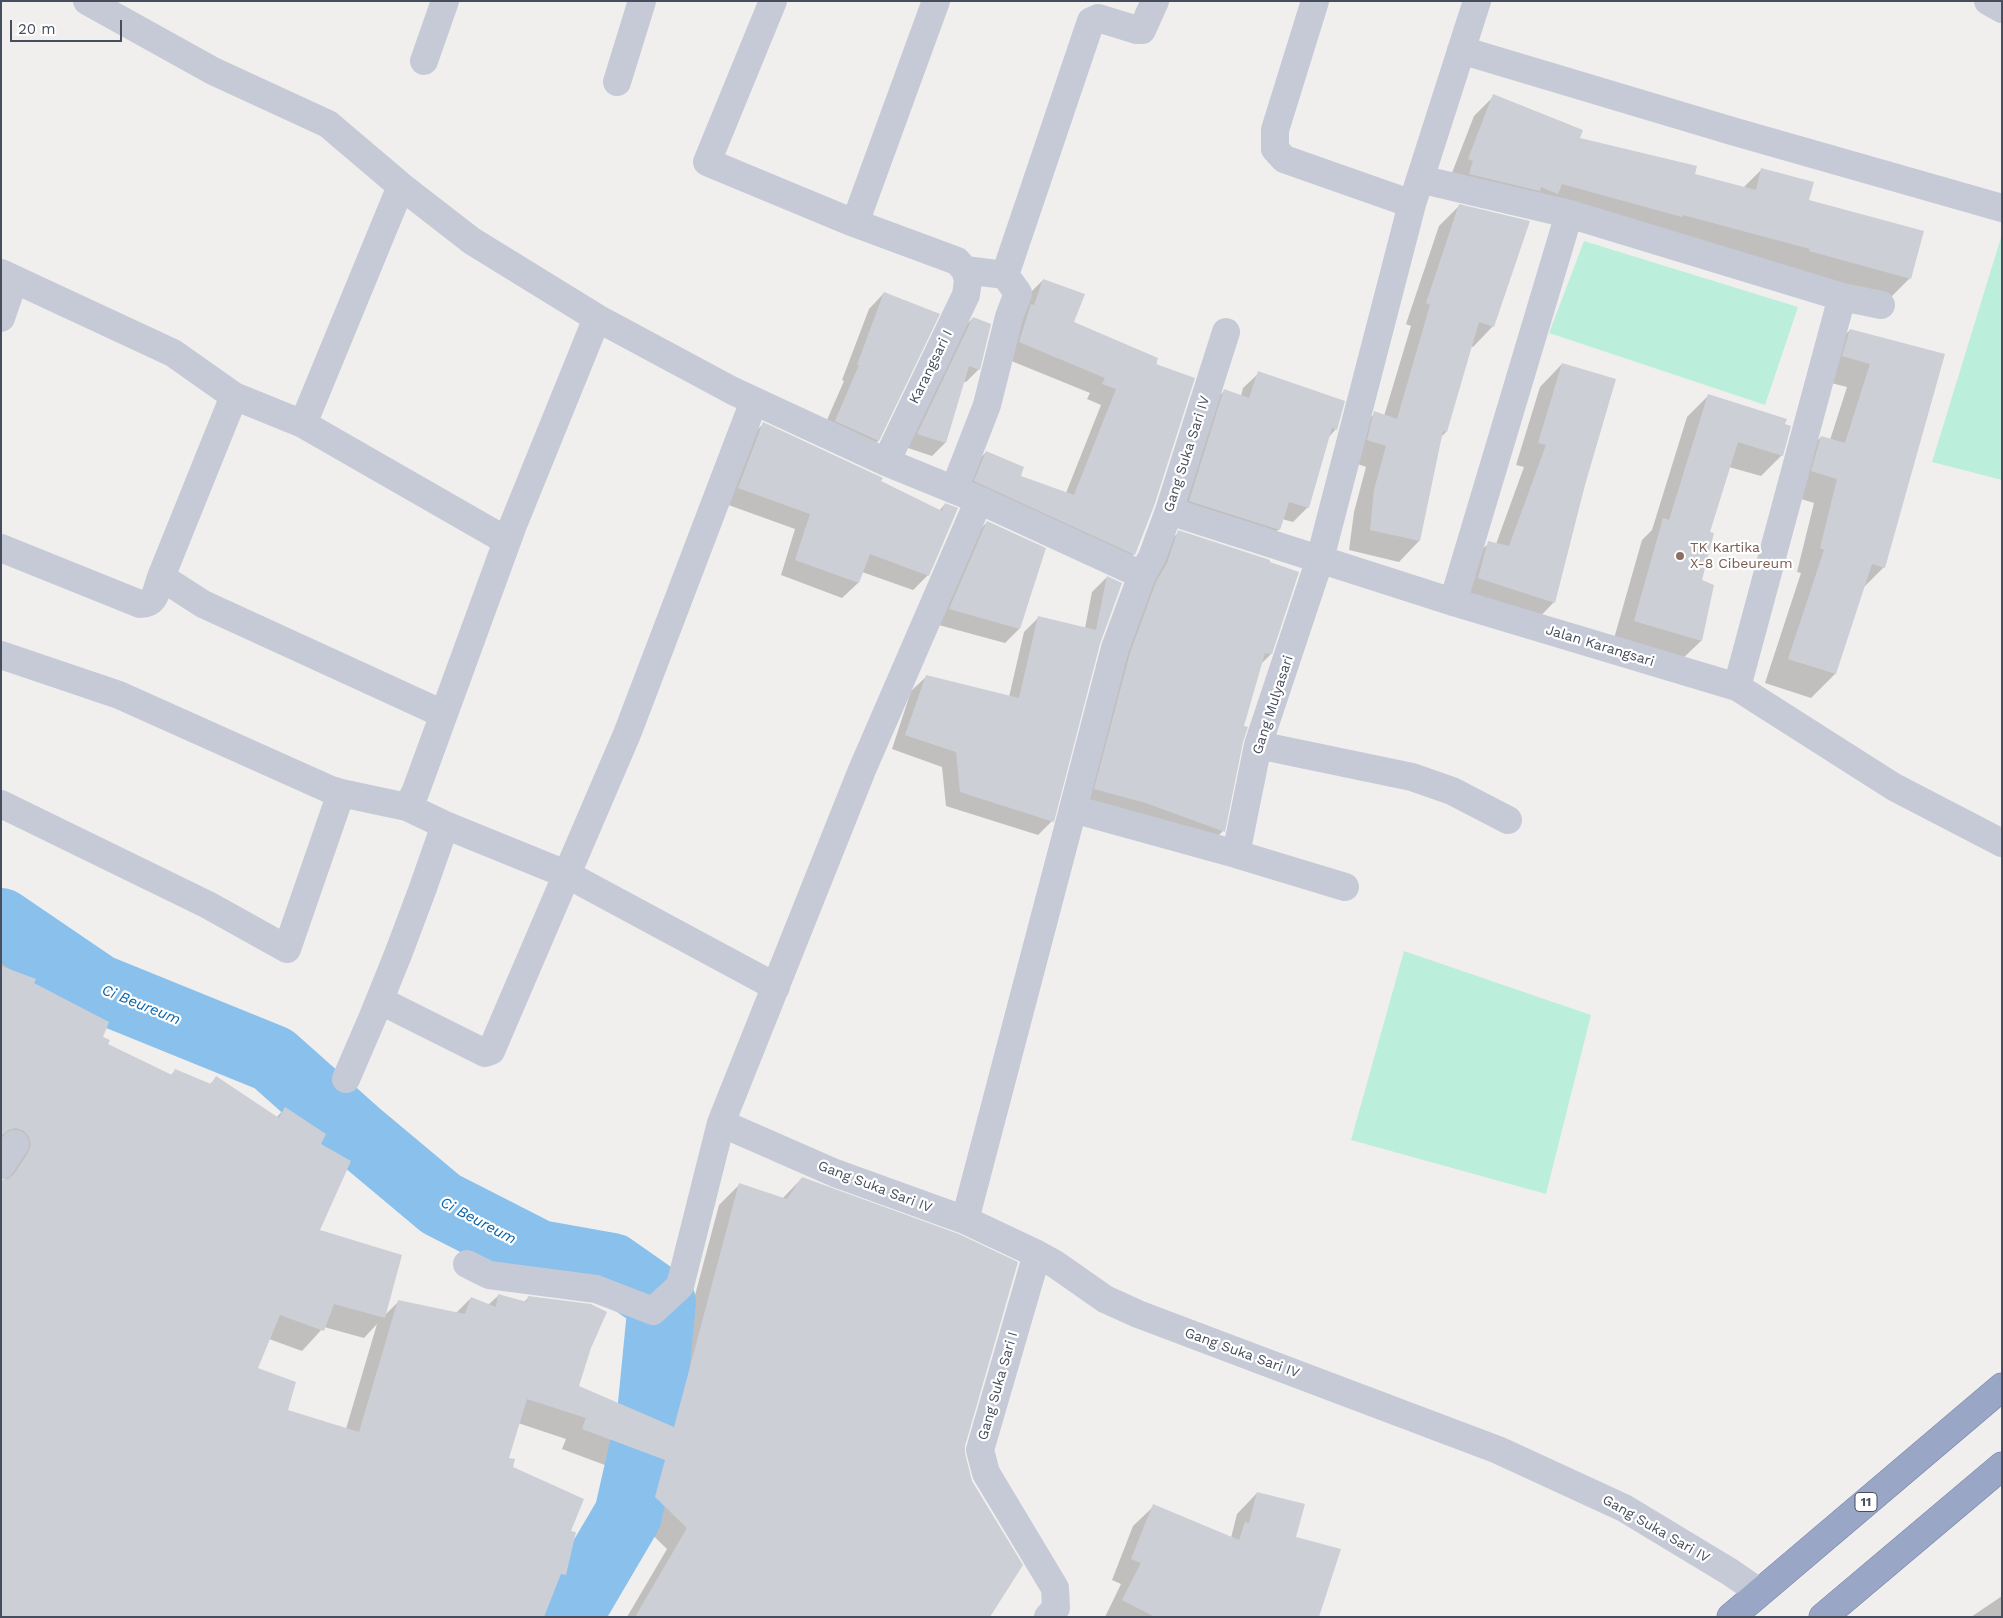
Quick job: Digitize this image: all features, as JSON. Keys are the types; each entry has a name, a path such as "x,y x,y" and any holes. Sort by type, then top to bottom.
{"highway":[{"name":"11","path":"1731,1617 2002,1387"},
{"path":"1824,1617 2002,1466"}],"street":[{"path":"87,1 213,71 328,124 401,186 472,241 597,318 754,401 886,462 966,495 1142,575"},
{"path":"424,60 445,1"},
{"path":"617,82 642,1"},
{"path":"466,1264 489,1275 596,1289 653,1311 680,1286 721,1123 862,770 966,495 1009,317 1018,293 1005,275 965,270 957,261 707,162 720,126 773,1"},
{"path":"855,222 936,1"},
{"path":"1005,275 1091,21 1098,18 1136,30 1142,30 1155,1"},
{"path":"1315,1 1275,130 1274,148 1284,160 1412,204"},
{"name":"Gang Mulyasari","path":"1236,854 1258,745 1320,559 1412,204 1477,1"},
{"path":"1988,1 2002,8"},
{"path":"1461,50 1732,131 2002,208"},
{"path":"1428,181 1569,214 1842,297 1881,305"},
{"path":"303,424 401,186"},
{"path":"1453,602 1569,214"},
{"name":"Karangsari I","path":"886,462 966,295 968,280 965,270"},
{"path":"1,318 8,277 173,353 234,396 303,424 507,540"},
{"path":"1737,687 1842,297"},
{"path":"407,807 415,793 507,540 597,318"},
{"name":"Gang Suka Sari IV","path":"965,1220 1115,648 1142,575 1152,557 1169,511 1226,332"},
{"path":"1,548 140,604 148,604 152,601 234,396"},
{"path":"381,1001 485,1053 491,1051 627,734 754,401"},
{"name":"Jalan Karangsari","path":"1169,511 1453,602 1737,687 1894,787 2002,843"},
{"path":"161,577 203,604 443,714"},
{"path":"1,655 119,695 341,793 407,807 568,875 776,987"},
{"path":"1258,745 1412,777 1452,791 1508,820"},
{"path":"1,804 208,906 287,949 341,793"},
{"path":"1073,809 1236,854 1345,887"},
{"path":"346,1079 381,1001 415,914 445,824"},
{"name":"Gang Suka Sari IV","path":"721,1123 835,1173 965,1220 1055,1264 1105,1299 1138,1314 1498,1450 1624,1508 1730,1572 1759,1592"},
{"name":"Gang Suka Sari I","path":"1036,1254 980,1450 986,1472 1055,1588 1056,1608 1048,1617"}],"green space":[{"path":"2002,234 2002,480 1932,462"},
{"path":"1584,241 1798,307 1765,405 1549,333"},
{"path":"1404,951 1591,1015 1546,1194 1351,1140"}],"building":[{"path":"1493,94 1583,130 1580,138 1697,166 1695,174 1756,190 1761,168 1814,182 1809,200 1924,231 1911,279 1809,251 1810,249 1562,184 1558,194 1541,187 1540,191 1469,174 1473,161 1468,159"},
{"path":"1459,204 1530,221 1494,327 1479,322 1447,432 1443,431 1420,541 1370,530 1374,490 1386,446 1367,440 1374,411 1397,419 1430,305 1426,303"},
{"path":"1043,279 1085,294 1074,322 1158,358 1156,364 1195,378 1154,506 1135,555 974,481 986,451 1024,467 1021,476 1074,495 1116,389 1102,384 1105,378 1019,342 1031,304 1034,305"},
{"path":"884,292 940,314 879,441 835,421 859,365 857,365"},
{"path":"973,317 991,324 980,370 969,366 946,443 917,434"},
{"path":"1850,329 1945,354 1885,568 1872,564 1836,674 1788,659 1824,550 1820,548 1837,479 1811,471 1821,436 1845,443 1870,364 1842,356"},
{"path":"1562,363 1616,379 1585,485 1555,603 1478,578 1488,541 1509,546 1546,445 1538,443"},
{"path":"1258,371 1345,401 1337,430 1332,428 1309,508 1289,502 1280,530 1189,501 1224,389 1249,398"},
{"path":"1708,394 1787,419 1785,424 1791,426 1783,456 1738,442 1710,532 1714,533 1702,580 1714,585 1702,641 1634,621 1663,518 1669,520"},
{"path":"763,422 883,478 881,481 942,511 945,503 958,508 929,576 870,554 859,583 795,560 810,514 738,488"},
{"path":"987,521 1046,548 1020,629 949,609"},
{"path":"1178,530 1270,560 1270,562 1299,572 1272,654 1265,653 1244,726 1248,727 1243,742 1225,832 1146,803 1094,789 1130,653 1156,582 1167,563"},
{"path":"1107,576 1122,583 1100,644 1054,822 960,792 956,752 905,735 926,675 1019,698 1038,616 1096,630"},
{"path":"1,966 36,979 34,983 109,1022 103,1037 110,1040 108,1044 172,1075 175,1069 211,1084 216,1076 279,1118 285,1107 326,1134 321,1144 351,1161 320,1230 402,1255 385,1318 334,1304 324,1331 280,1315 258,1368 296,1382 288,1410 359,1432 398,1300 465,1314 471,1297 496,1307 498,1294 527,1302 528,1296 591,1304 607,1312 591,1348 579,1386 674,1427 739,1183 787,1199 802,1177 959,1234 1018,1262 965,1446 965,1453 972,1481 1023,1565 990,1617 635,1617 687,1528 655,1497 665,1460 582,1429 586,1418 527,1399 509,1458 515,1459 513,1467 584,1499 571,1531 576,1532 566,1575 561,1574 544,1617 1,1617 1,1180 8,1179 14,1174 31,1145 29,1137 24,1131 16,1128 8,1130 1,1136"},
{"path":"1257,1492 1305,1504 1296,1537 1341,1549 1319,1617 1155,1617 1122,1600 1141,1563 1131,1559 1153,1504 1239,1540 1245,1522 1249,1523"}],"waterway":[{"name":"Ci Beureum","path":"1,922 98,988 273,1059 355,1132 441,1204 539,1254 612,1267 662,1302 651,1414 628,1515 568,1617"}],"place":[{"name":"TK Kartika X-8 Cibeureum","path":"1680,556"}]}
